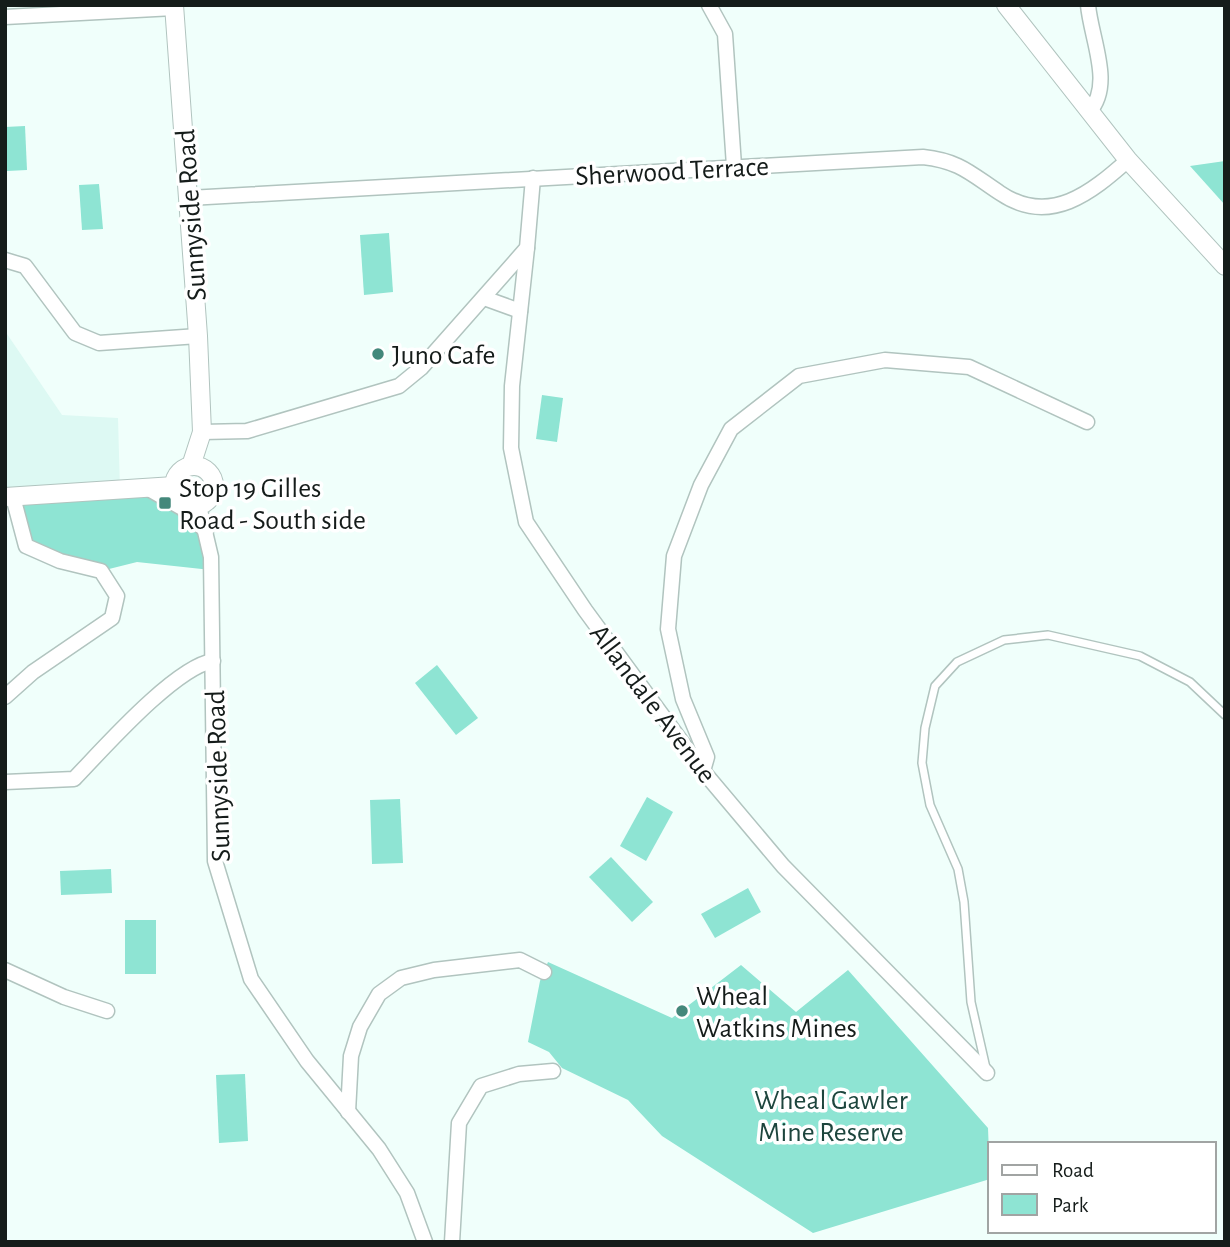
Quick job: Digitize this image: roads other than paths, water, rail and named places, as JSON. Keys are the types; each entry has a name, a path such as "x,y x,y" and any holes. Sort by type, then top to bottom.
{"street":[{"path":"709,5 725,34 734,166"},
{"path":"1006,5 1128,160 1225,266"},
{"path":"1088,5 1102,87 1096,104 1089,112"},
{"path":"5,18 174,7"},
{"name":"Sunnyside Road","path":"174,7 189,198 202,432 191,466"},
{"name":"Sherwood Terrace","path":"189,198 923,157 945,159 965,167 1002,195 1026,204 1050,206 1090,193 1128,160"},
{"name":"Allandale Avenue","path":"533,178 512,386 511,448 526,522 585,610 703,771 783,866 987,1073"},
{"path":"202,432 247,431 398,386 421,368 527,248"},
{"path":"5,260 25,266 75,332 99,343 198,336"},
{"path":"484,298 520,311"},
{"path":"703,771 708,757 683,699 668,629 674,556 701,485 731,429 799,376 885,360 969,367 1087,422"},
{"path":"191,466 208,471 214,484 209,500 199,506 182,502 174,486 177,475 191,466"},
{"path":"5,697 33,672 112,618 117,597 100,571 60,561 26,546 9,497 174,486"},
{"path":"147,488 183,508 207,532"},
{"name":"Sunnyside Road","path":"199,506 211,557 215,861 251,979 348,1112 379,1149 407,1193 425,1242"},
{"path":"5,782 74,779 164,690 195,665 213,661"},
{"path":"348,1112 351,1056 360,1027 379,993 401,978 434,970 520,960 544,972"},
{"path":"5,970 64,997 107,1011"},
{"path":"452,1242 459,1123 481,1086 519,1074 553,1071"}],"lane":[{"path":"987,1073 971,1002 964,902 958,869 930,805 922,763 925,728 935,686 957,662 1004,640 1048,635 1140,656 1190,681 1225,715"}],"place":[{"name":"Juno Cafe","path":"378,354"},
{"name":"Stop 19 Gilles Road - South side","path":"165,503"},
{"name":"Wheal Watkins Mines","path":"682,1011"}],"park label":[{"name":"Wheal Gawler Mine Reserve","path":"831,1115"}]}
